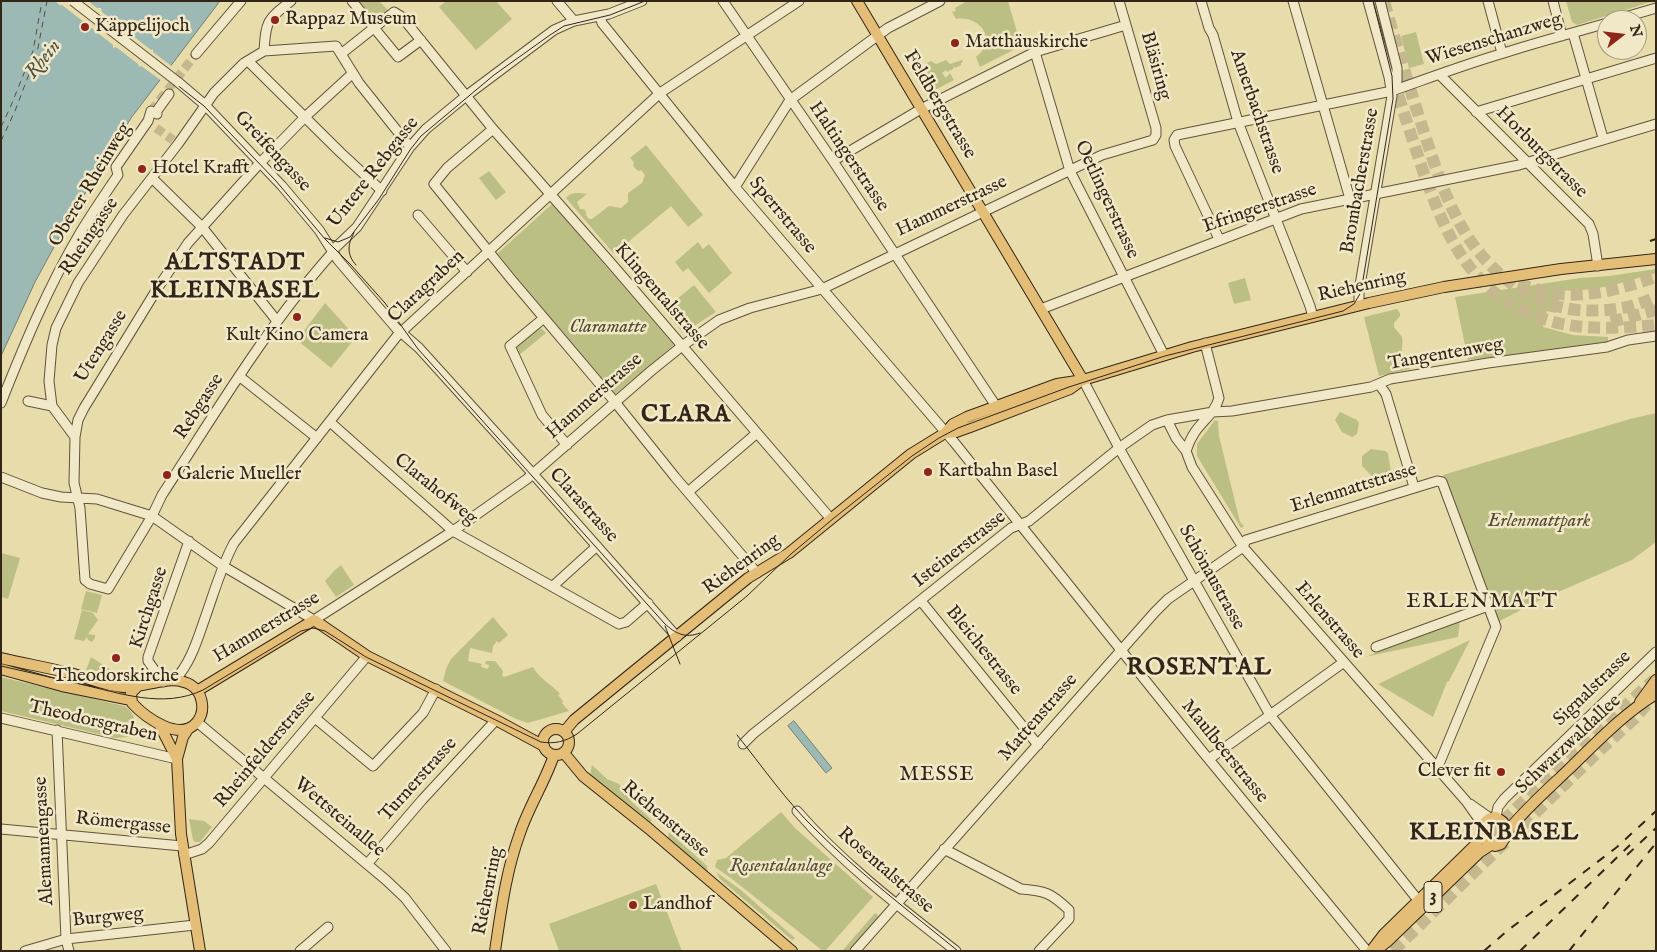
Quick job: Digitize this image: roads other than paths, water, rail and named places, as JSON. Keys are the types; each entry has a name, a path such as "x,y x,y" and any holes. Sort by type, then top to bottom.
{"main road":[{"name":"Feldbergstrasse","path":"857,1 1083,380"},
{"name":"Riehenring","path":"495,951 502,897 509,866 529,810 559,754 569,742 564,732 574,720 756,573 789,553 911,454 945,433 953,424 1057,384 1083,380 1205,343 1359,305 1444,287 1562,269 1656,259"},
{"name":"Riehenring","path":"945,433 956,432 1070,389 1083,380"},
{"path":"314,620 367,656 496,720 544,746 548,752 559,754"},
{"name":"Hammerstrasse","path":"197,691 314,620"},
{"path":"1,658 37,672 62,686 131,700"},
{"path":"1,669 67,672 91,680 120,686 138,686 175,680 188,683 197,691 203,708 201,716 183,737 177,759 183,850 200,951"},
{"name":"Schwarzwaldallee","path":"1506,833 1524,812 1638,704 1656,680"},
{"path":"138,686 131,693 131,700 134,705 159,724 173,730 188,729"},
{"name":"Schwarzwaldallee","path":"1638,704 1656,694"},
{"path":"159,724 177,759"},
{"path":"527,737 558,730 564,732"},
{"path":"544,746 546,735 551,731"},
{"name":"Riehenstrasse","path":"559,754 583,776 656,834 792,951"},
{"name":"Schwarzwaldallee","path":"1371,951 1384,934 1474,846 1491,823 1524,812"},
{"path":"1491,845 1486,841 1491,823 1506,833"},
{"name":"3","path":"1376,951 1480,852 1491,845 1501,844 1505,839 1506,833"}],"street":[{"name":"Greifengasse","path":"73,1 206,105 282,186 319,230 346,269 401,332"},
{"path":"196,54 241,1"},
{"path":"291,1 270,17 266,24 264,51 336,46 376,106 410,147"},
{"path":"352,1 398,57 421,40"},
{"path":"557,1 574,21"},
{"name":"Untere Rebgasse","path":"333,252 334,248 354,231 410,147 426,129 466,96 554,30 574,21 619,11 642,1"},
{"name":"Haltingerstrasse","path":"723,1 833,161 996,406"},
{"name":"Claragraben","path":"175,680 193,656 223,566 234,543 401,332 660,93 799,1"},
{"path":"735,187 790,100 888,28 939,1"},
{"name":"Bläsiring","path":"1119,1 1156,128 1154,140"},
{"name":"Amerbachstrasse","path":"1201,1 1213,35 1238,122 1313,317"},
{"path":"1293,1 1350,199"},
{"path":"1368,1 1392,91"},
{"path":"1380,1 1398,68 1397,81 1392,91"},
{"path":"1488,1 1502,53"},
{"path":"1554,1 1562,36"},
{"name":"Klingentalstrasse","path":"375,29 394,12 402,17 493,129 610,262 830,519"},
{"name":"Sperrstrasse","path":"600,16 602,23 735,187 945,433"},
{"path":"833,161 921,109 1035,52 1126,25"},
{"name":"Wiesenschanzweg","path":"1392,91 1413,82 1440,75 1502,53 1597,25"},
{"path":"341,54 375,29"},
{"path":"1573,33 1603,138"},
{"name":"Rheingasse","path":"52,406 50,369 56,328 78,283 123,215 152,178 176,142 223,83 244,62 264,51"},
{"name":"Oetlingerstrasse","path":"1035,52 1070,171 1164,355"},
{"path":"1476,112 1656,58"},
{"path":"248,61 340,152 382,190"},
{"name":"Utengasse","path":"108,588 90,584 85,580 80,508 74,483 75,437 78,420 181,252 260,163 353,72"},
{"name":"Horburgstrasse","path":"1440,75 1588,224 1593,234 1598,266"},
{"path":"1219,240 1174,144 1174,138 1177,135 1392,91"},
{"name":"Brombacherstrasse","path":"1359,305 1359,292 1392,91"},
{"name":"Oberer Rheinweg","path":"1,403 28,336 79,234 118,175 116,167 154,112 156,112 169,94"},
{"path":"148,121 156,128"},
{"name":"Efringerstrasse","path":"1041,309 1301,209 1519,165 1603,138 1656,124"},
{"path":"493,129 447,168 434,184 756,573"},
{"name":"Hammerstrasse","path":"314,620 453,531 533,474 682,346 719,320 750,308 822,288 1102,155 1154,140"},
{"path":"152,178 202,227 277,321"},
{"path":"418,215 467,272"},
{"name":"Rebgasse","path":"108,588 152,516 162,495 239,376 277,321 333,252"},
{"path":"544,318 510,346 542,415 567,445"},
{"name":"Clarastrasse","path":"401,332 419,348 677,637"},
{"name":"Tangentenweg","path":"1213,412 1232,411 1313,398 1371,387 1390,379 1488,363 1607,347 1628,340 1656,336"},
{"path":"1186,451 1195,431 1213,412 1219,398 1205,343"},
{"path":"239,376 317,438"},
{"name":"Schönaustrasse","path":"1083,380 1119,448 1270,715 1418,900"},
{"path":"1379,384 1386,394 1414,487"},
{"path":"28,401 52,406 75,437"},
{"name":"Isteinerstrasse","path":"743,744 753,734 922,601 1011,528 1029,520 1152,424 1213,412"},
{"name":"Erlenstrasse","path":"1167,420 1176,438 1186,451 1192,467 1243,547 1437,769 1466,801 1491,823"},
{"name":"Clarahofweg","path":"330,422 453,531 619,624 626,622 648,603"},
{"name":"Maulbeerstrasse","path":"945,433 1367,951"},
{"path":"688,492 757,434"},
{"path":"1,477 42,493 61,497 97,499 152,516 223,566 314,620"},
{"name":"Erlenmattstrasse","path":"1243,547 1246,540 1414,487 1437,481 1442,482 1496,627 1437,769"},
{"name":"Kirchgasse","path":"163,682 148,661 148,657 189,541"},
{"path":"553,586 596,546"},
{"name":"Mattenstrasse","path":"855,951 1120,650 1168,599 1243,547"},
{"name":"Bleichestrasse","path":"922,601 1038,745"},
{"path":"1376,647 1488,606"},
{"name":"Signalstrasse","path":"1491,823 1504,798 1656,652"},
{"name":"Rheinfelderstrasse","path":"183,850 202,849 208,843 367,656"},
{"path":"1209,759 1344,662"},
{"path":"315,718 372,766 423,713 436,689"},
{"name":"Theodorsgraben","path":"1,718 177,759"},
{"name":"Turnerstrasse","path":"368,863 422,800 496,720"},
{"name":"Wettsteinallee","path":"197,722 368,863 405,898 446,951"},
{"name":"Alemannengasse","path":"56,730 66,939 70,951"},
{"name":"Rosentalstrasse","path":"797,811 813,830 896,904 956,951"},
{"name":"Römergasse","path":"1,830 61,834 183,850"},
{"path":"944,849 1021,889 1053,895 1069,910 1069,918 1039,951"},
{"name":"Burgweg","path":"25,951 66,939 195,925"},
{"path":"300,951 328,927"}],"water":[{"name":"Rhein","path":"1,1 220,1 131,118 67,223 35,282 1,356"},
{"path":"794,721 832,768 826,773 788,726"}],"tunnel":[{"path":"1384,1 1438,175 1457,218 1482,256 1498,273 1518,288 1539,300 1562,307 1578,310 1608,310 1627,307 1656,297"},
{"path":"151,111 196,54"},
{"path":"1393,78 1422,168 1441,218 1465,261 1498,296 1521,309 1547,320 1573,326 1601,328 1656,325"},
{"path":"156,128 173,140"},
{"path":"1518,284 1552,293 1579,295 1618,288 1656,277"},
{"path":"1611,322 1656,310"},
{"path":"1477,846 1594,734 1654,680"},
{"path":"1393,951 1635,718 1654,696"}],"tram line":[{"path":"70,1 204,106 276,181 325,239 385,303 418,349 665,624 681,634 695,635 700,633"},
{"path":"325,238 338,242 350,237 379,199 421,136 494,75 564,26 610,15 645,1"},
{"path":"1,666 142,698 173,698 188,696 203,690 301,631 313,628 325,631 366,657 541,742 564,741 577,734 747,596 791,554 834,518 912,456 939,438 958,428 1069,387 1165,356 1343,311 1354,304 1361,292 1393,99 1392,76 1373,1"},
{"path":"354,233 349,250 356,265"},
{"path":"665,626 680,664"},
{"path":"737,735 784,795 815,829 867,876 958,951"}],"railway":[{"path":"1650,241 1656,239"},
{"path":"1484,951 1507,931 1617,847 1656,811"},
{"path":"1627,855 1656,828"},
{"path":"1569,951 1656,843"},
{"path":"1520,951 1630,845"}],"place":[{"name":"Rappaz Museum","path":"275,20"},
{"name":"Käppelijoch","path":"85,27"},
{"name":"Matthäuskirche","path":"955,43"},
{"name":"Hotel Krafft","path":"142,169"},
{"name":"Kult Kino Camera","path":"297,317"},
{"name":"Kartbahn Basel","path":"928,472"},
{"name":"Galerie Mueller","path":"167,475"},
{"name":"Theodorskirche","path":"116,658"},
{"name":"Clever fit","path":"1501,772"},
{"name":"Landhof","path":"633,905"}],"district":[{"name":"ALTSTADT KLEINBASEL","path":"235,278"},
{"name":"CLARA","path":"686,416"},
{"name":"ERLENMATT","path":"1482,603"},
{"name":"ROSENTAL","path":"1199,669"},
{"name":"MESSE","path":"937,776"},
{"name":"KLEINBASEL","path":"1494,834"}],"park label":[{"name":"Claramatte","path":"608,328"},
{"name":"Erlenmattpark","path":"1539,522"},
{"name":"Rosentalanlage","path":"781,867"}]}
